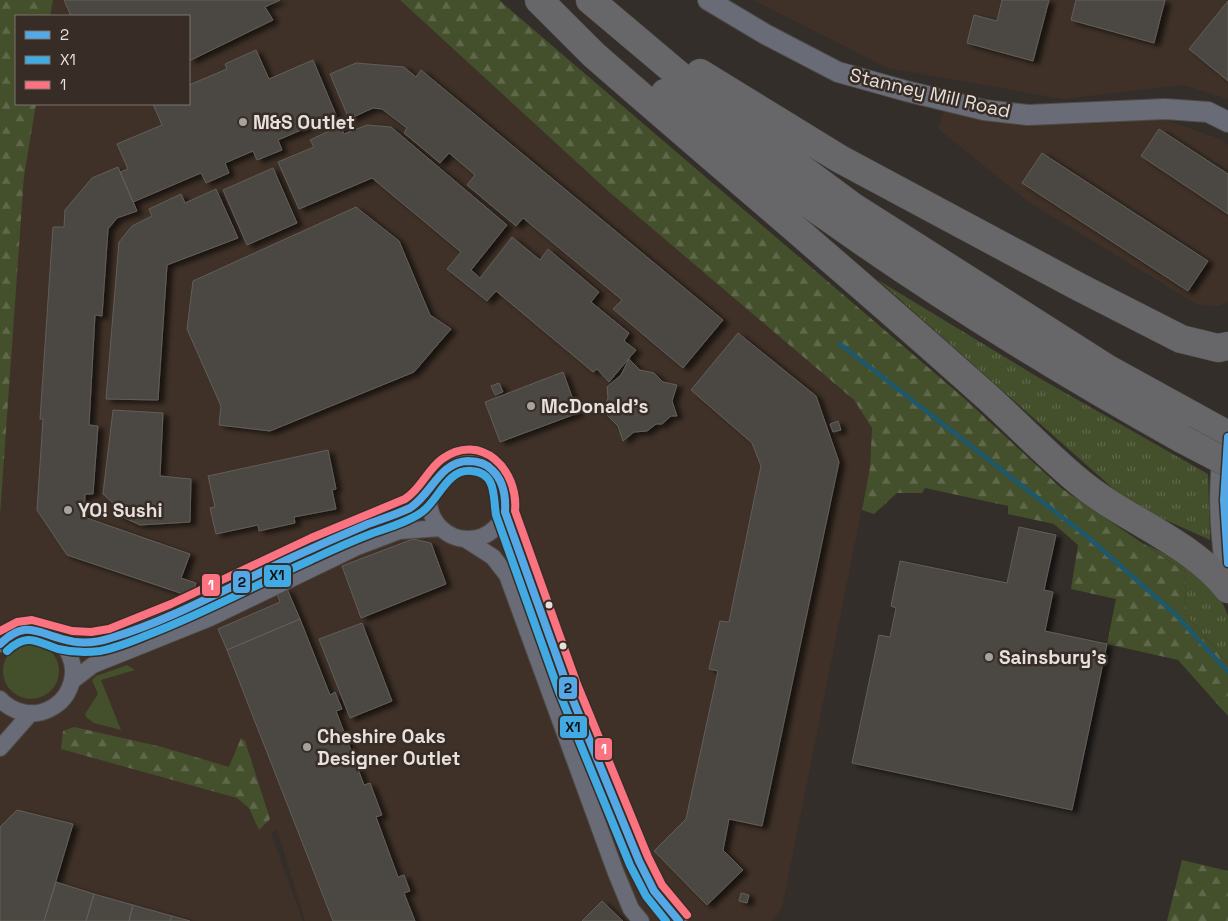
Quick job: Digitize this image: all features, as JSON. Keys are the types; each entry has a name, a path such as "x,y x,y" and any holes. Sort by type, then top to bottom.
{"highway":[{"path":"538,0 594,55 969,380 1077,480 1111,506 1198,557 1215,572 1228,589"},
{"path":"551,0 688,112 840,226 988,326 1188,428 1228,436"},
{"path":"596,5 706,97 852,206 1108,370 1188,428 1228,463"},
{"path":"596,5 840,160 1181,338 1218,348 1228,346"}],"main road":[{"path":"1228,436 1222,488 1224,536 1228,563"}],"street":[{"name":"Stanney Mill Road","path":"708,0 765,34 838,72 966,106 1028,115 1166,109 1208,112 1228,122"},
{"path":"57,638 78,642 95,642 129,632 169,616 303,552 417,504 440,473 450,465 462,461 481,463 496,472 502,480 507,496 505,512 494,529 484,536 465,539 454,537 441,528 433,517 429,505 431,487"},
{"path":"505,512 568,688 639,861 654,891 679,921"},
{"path":"0,699 6,705 19,712 31,714 52,708 62,700 72,681 93,664 167,637 242,604 357,547 399,531 441,528"},
{"path":"465,539 494,557 507,575 616,873 631,909 641,921"},
{"path":"0,644 16,632 27,629 47,632 57,638 68,651 73,665 72,681"},
{"path":"0,748 31,714"}],"shaded area":[{"name":"Cheshire Oaks Designer Outlet","path":"46,0 400,0 608,191 854,400 872,428 870,467 782,908 772,921 305,921 277,830 271,833 303,921 0,921 0,244 26,105 190,105 190,15 43,15"},
{"path":"753,0 1228,0 1228,99 1183,85 1063,99 888,68"},
{"path":"945,109 1159,118 1223,140 1228,145 1228,301 1220,306 1198,305 1030,203 938,129"}],"green space":[{"path":"0,0 53,0 50,15 15,15 15,105 36,105 24,176 0,515"},
{"path":"400,0 499,0 965,399 1061,488 1185,572 1186,615 1228,663 1228,716 1178,660 1107,644 1116,599 1071,589 1078,545 1054,524 1008,514 1008,506 925,488 922,493 897,493 874,514 862,510 870,467 872,428 854,400 608,191"},
{"path":"878,280 1041,379 1208,474 1210,540 1159,517 1117,492"},
{"path":"1143,543 1182,563 1205,580 1214,590 1228,616 1228,663 1186,615 1185,572"},
{"path":"31,643 46,648 54,656 59,671 54,686 46,694 31,699 16,694 8,686 3,671 8,656 16,648"},
{"path":"127,665 135,670 101,680 121,730 94,723 85,714 98,694 92,680 96,676"},
{"path":"74,727 162,747 229,767 241,738 245,741 270,819 259,830 249,808 237,798 61,749 63,731"},
{"path":"1182,860 1228,871 1228,921 1167,921"}],"building":[{"path":"64,0 280,0 265,7 273,20 190,61 190,15 71,15"},
{"path":"1002,0 1049,0 1033,61 967,43 974,15 997,21"},
{"path":"1076,0 1165,0 1154,43 1071,20"},
{"path":"1228,1 1228,81 1189,49"},
{"path":"256,50 269,79 313,60 336,115 278,140 282,150 257,160 253,151 225,163 229,173 206,183 201,173 133,202 120,172 128,169 117,144 162,125 153,105 190,105 190,85 227,69 225,64"},
{"path":"356,63 404,67 416,77 421,70 723,320 683,368 613,309 622,300 523,218 516,226 467,185 475,175 449,153 440,163 404,133 407,128 382,109 373,108 349,119 330,74"},
{"path":"367,125 391,127 507,225 471,270 480,278 512,237 540,260 548,249 599,292 591,302 629,333 624,341 636,350 609,382 597,369 593,372 496,291 487,301 447,269 461,252 372,178 299,209 278,162 314,147 310,140 340,126 344,134"},
{"path":"1159,129 1228,174 1228,214 1141,156"},
{"path":"1042,153 1208,261 1188,291 1022,183"},
{"path":"118,167 137,211 117,218 108,229 102,316 95,315 89,425 98,426 93,494 85,494 84,517 190,554 181,578 196,583 192,597 67,555 37,510 43,419 40,419 53,227 64,227 65,210 92,178"},
{"path":"273,168 297,223 247,245 223,190"},
{"path":"216,189 238,238 167,265 158,400 106,399 119,242 132,226 152,216 149,209 181,194 185,203"},
{"path":"356,207 399,241 430,315 451,329 414,372 270,431 219,425 221,406 187,329 193,281"},
{"path":"738,333 816,396 839,462 762,826 729,819 723,850 743,870 707,905 654,851 686,819 718,671 709,669 720,621 729,622 761,466 752,443 691,390"},
{"path":"629,359 640,370 654,373 663,382 677,385 672,401 677,416 671,416 662,424 656,424 647,431 634,432 623,441 618,426 603,411 608,398 607,387 621,375"},
{"name":"McDonald's","path":"563,372 578,413 500,442 485,402"},
{"path":"499,383 503,392 495,395 491,386"},
{"path":"113,410 163,413 160,476 191,479 190,522 140,525 118,515 115,505 103,494"},
{"path":"838,421 841,430 833,432 830,424"},
{"path":"328,450 336,489 332,490 336,509 294,517 295,523 259,531 258,525 216,534 210,508 215,507 208,476"},
{"name":"Sainsbury's","path":"1019,527 1056,535 1044,590 1053,592 1045,631 1107,644 1072,810 852,763 879,635 890,637 896,608 891,606 900,561 1007,583"},
{"path":"413,539 431,543 446,584 361,618 342,566"},
{"path":"287,589 300,619 227,650 218,629 280,602 277,594"},
{"name":"Cheshire Oaks Designer Outlet","path":"300,619 330,695 335,692 342,709 336,711 364,785 370,783 382,815 376,817 398,877 404,875 410,891 404,893 415,921 333,921 227,650"},
{"path":"362,623 392,701 350,718 319,639"},
{"path":"17,810 73,824 44,921 0,921 0,827"},
{"path":"56,882 94,894 86,921 44,921"},
{"path":"741,893 749,895 747,903 739,901"},
{"path":"94,894 133,905 129,921 86,921"},
{"path":"602,901 623,921 582,921"},
{"path":"133,905 172,916 170,921 129,921"},
{"path":"172,916 190,921 170,921"}],"waterway":[{"path":"840,344 1089,538 1176,615 1228,672"}],"transit line":[{"name":"2","path":"1228,437 1224,500 1228,563"},
{"name":"1","path":"0,631 17,622 32,620 72,631 91,632 109,629 171,604 311,538 405,499 411,495 437,463 456,452 470,450 483,452 495,459 504,469 511,482 515,496 515,511 577,684 648,857 662,885 687,915"},
{"name":"2","path":"0,644 17,632 24,630 38,631 74,642 105,640 134,630 180,611 269,568 368,524 410,508 418,502 443,473 458,463 471,461 484,464 496,474 502,484 505,512 568,688 639,861 654,891 679,921"},
{"name":"X1","path":"7,651 14,645 26,640 32,640 58,649 79,652 100,651 125,644 191,617 342,546 411,519 428,507 456,474 463,471 480,473 490,481 494,494 496,515 559,692 630,865 646,896 666,921"}],"place":[{"name":"M&S Outlet","path":"243,122"},
{"name":"McDonald's","path":"531,406"},
{"name":"YO! Sushi","path":"68,510"},
{"name":"Sainsbury's","path":"989,657"},
{"name":"Cheshire Oaks Designer Outlet","path":"307,747"}]}
